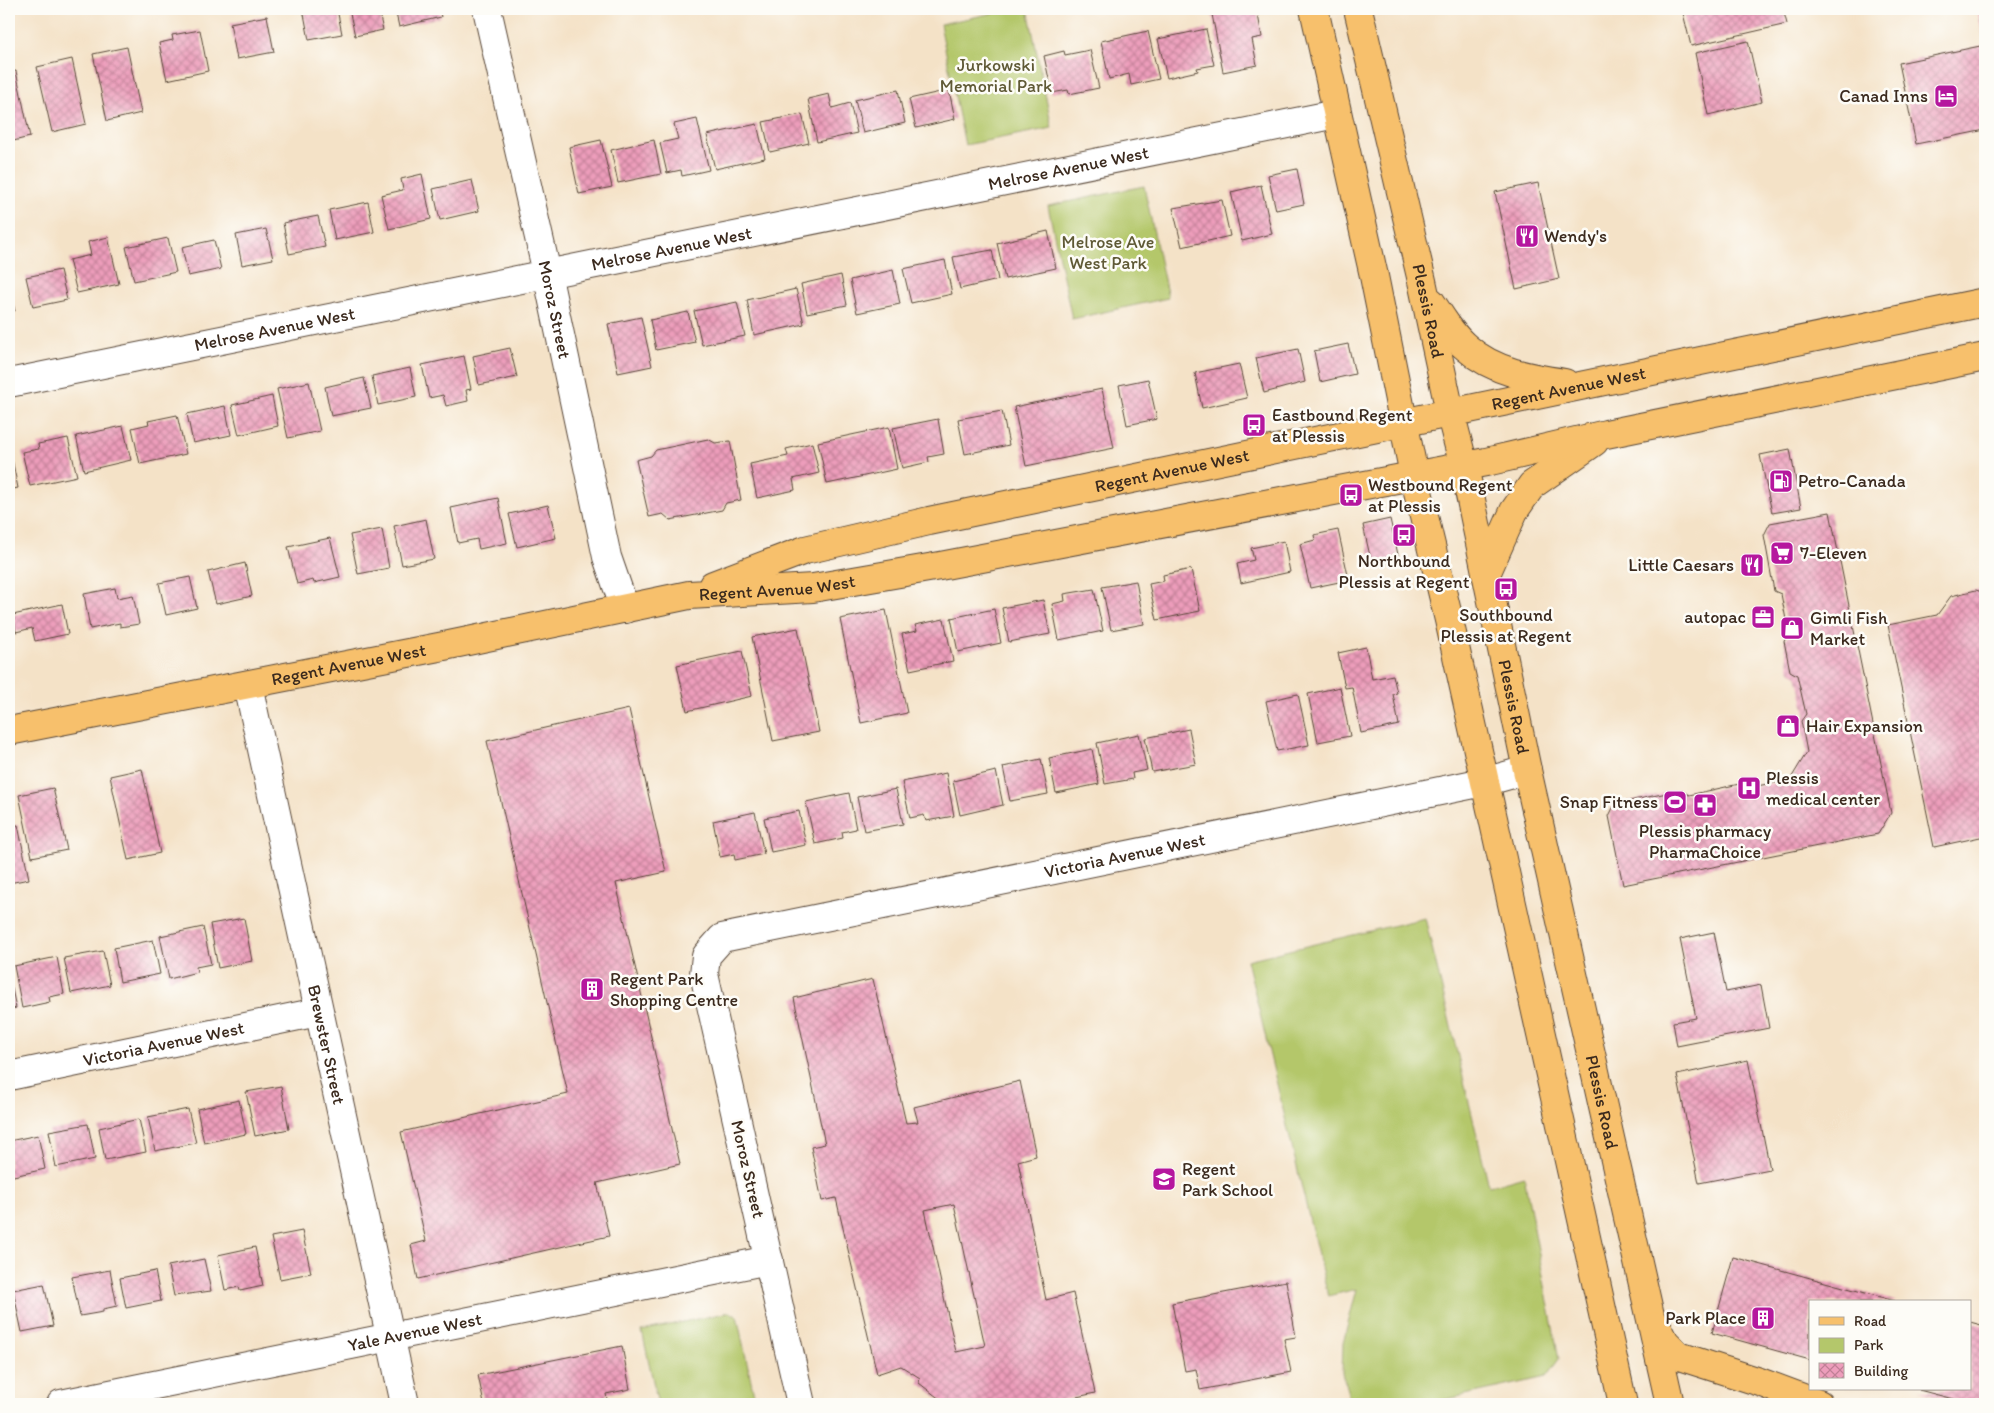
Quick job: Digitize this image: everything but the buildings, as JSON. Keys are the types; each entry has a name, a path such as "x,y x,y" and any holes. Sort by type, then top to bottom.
{"main road":[{"path":"1314,9 1363,228 1414,475 1449,620 1623,1404"},
{"name":"Plessis Road","path":"1358,9 1464,466 1527,770 1670,1404"},
{"path":"1423,290 1466,348 1486,362 1524,377 1583,386"},
{"name":"Regent Avenue West","path":"9,731 625,609 689,595 805,550 939,519 1985,302"},
{"name":"Regent Avenue West","path":"689,595 813,588 950,564 1464,466 1606,434 1985,357"},
{"path":"1486,574 1514,511 1532,485 1606,434"},
{"path":"1650,1314 1665,1342 1679,1356 1760,1382 1819,1404"}],"street":[{"name":"Moroz Street","path":"487,9 547,274 607,557 625,609"},
{"name":"Melrose Avenue West","path":"9,383 1336,114"},
{"name":"Brewster Street","path":"248,685 405,1404"},
{"name":"Victoria Avenue West","path":"722,938 1484,782 1527,770"},
{"name":"Moroz Street","path":"722,938 706,956 704,974 801,1404"},
{"name":"Victoria Avenue West","path":"9,1076 318,1012"},
{"name":"Yale Avenue West","path":"61,1404 769,1260"}],"green space":[{"name":"Jurkowski Memorial Park","path":"1013,9 1028,9 1052,128 965,145 940,24"},
{"name":"Melrose Ave West Park","path":"1144,186 1168,298 1072,319 1048,206"},
{"path":"1425,918 1489,1186 1524,1176 1559,1359 1546,1377 1425,1404 1351,1404 1342,1373 1343,1343 1357,1289 1328,1296 1247,960"},
{"path":"729,1312 737,1316 756,1404 658,1404 642,1331"}],"place":[{"name":"Canad Inns","path":"1946,96"},
{"name":"Wendy's","path":"1527,236"},
{"name":"Eastbound Regent at Plessis","path":"1254,425"},
{"name":"Petro-Canada","path":"1781,481"},
{"name":"Westbound Regent at Plessis","path":"1351,495"},
{"name":"Northbound Plessis at Regent","path":"1404,535"},
{"name":"7-Eleven","path":"1782,553"},
{"name":"Little Caesars","path":"1752,565"},
{"name":"Southbound Plessis at Regent","path":"1506,589"},
{"name":"autopac","path":"1763,617"},
{"name":"Gimli Fish Market","path":"1792,628"},
{"name":"Hair Expansion","path":"1788,726"},
{"name":"Plessis medical center","path":"1749,788"},
{"name":"Snap Fitness","path":"1675,802"},
{"name":"Plessis pharmacy PharmaChoice","path":"1705,805"},
{"name":"Regent Park Shopping Centre","path":"592,989"},
{"name":"Regent Park School","path":"1164,1179"},
{"name":"Park Place","path":"1763,1318"}]}
